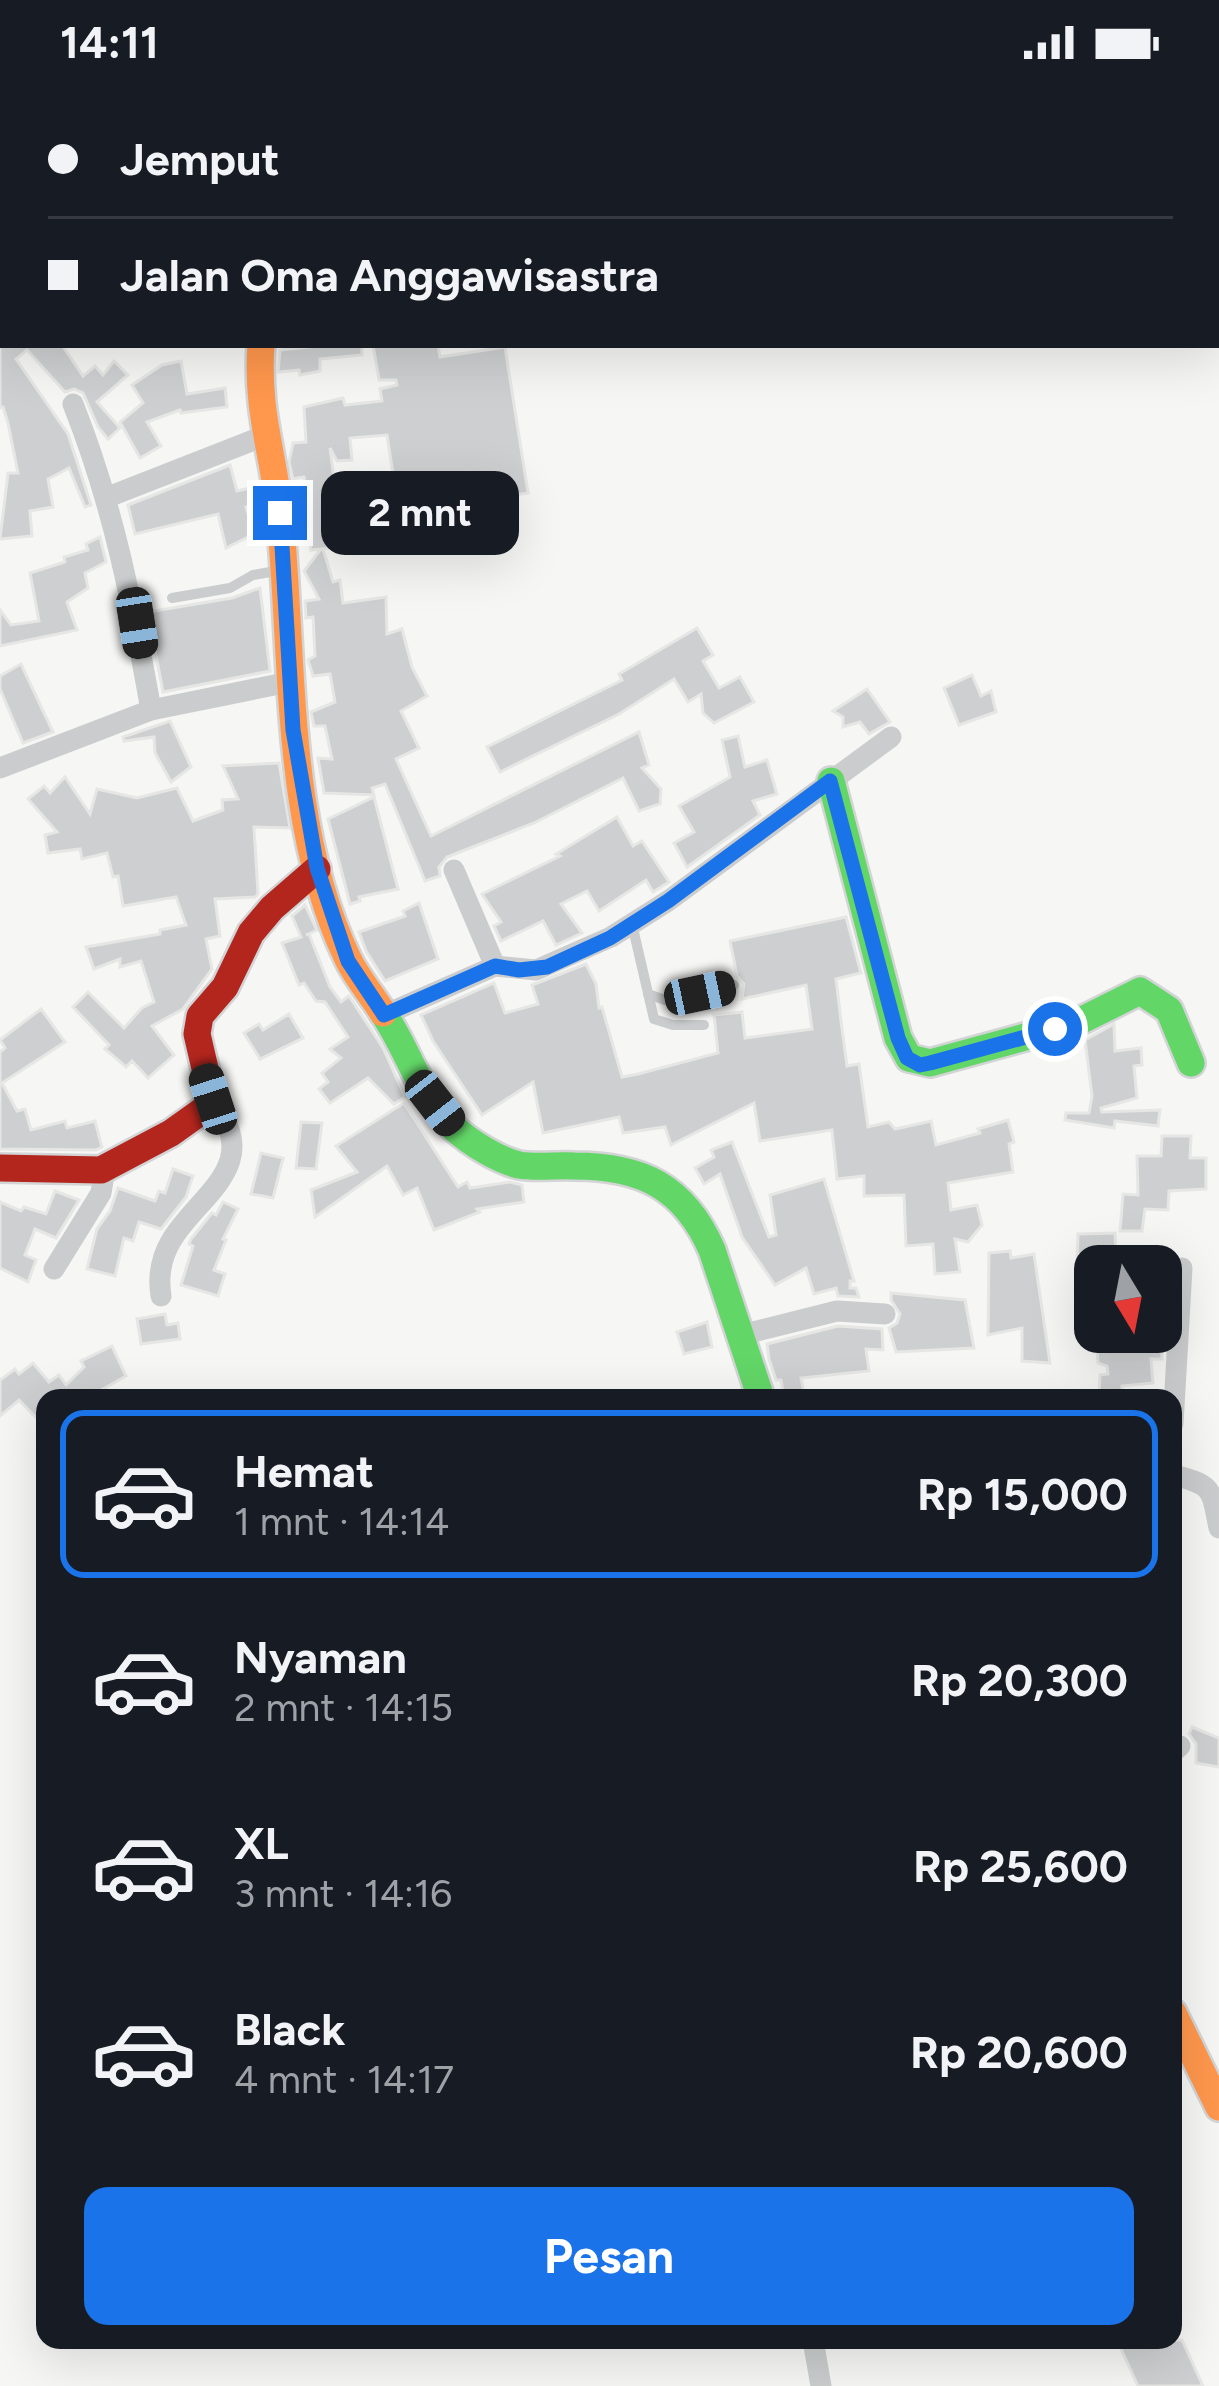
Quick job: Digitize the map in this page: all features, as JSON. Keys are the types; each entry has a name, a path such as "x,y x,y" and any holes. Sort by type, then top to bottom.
{"main road":[{"path":"260,348 264,436 280,513 293,730 317,868 348,961 401,1039 415,1078 455,1129 498,1157 520,1165 628,1168 671,1192 704,1232 712,1250 758,1389"},
{"path":"830,781 907,1058 920,1065 1055,1029 1140,991 1156,997 1169,1010 1191,1063"},
{"path":"0,1168 86,1172 105,1168 171,1133 212,1103 197,1034 200,1016 225,987 251,932 317,868"},
{"path":"1182,2031 1219,2107"}],"street":[{"path":"73,404 108,497 132,592 151,710"},
{"path":"108,497 264,436"},
{"path":"0,768 151,710 289,682"},
{"path":"384,1015 495,966 547,967 632,923 892,736"},
{"path":"454,870 495,966"},
{"path":"161,1296 159,1281 170,1242 218,1188 228,1168 226,1125 212,1103"},
{"path":"54,1269 101,1193 105,1168"},
{"path":"741,1335 837,1311 885,1314"},
{"path":"1175,1389 1177,1353"},
{"path":"1182,1478 1208,1487 1219,1528"},
{"path":"815,2349 821,2386"}],"lane":[{"path":"172,598 230,588 253,575 284,570"},
{"path":"632,923 654,1019 673,1025 704,1025"},
{"path":"648,994 665,1000 734,985"}],"building":[{"path":"0,348 64,348 83,376 95,366 103,375 114,361 128,375 97,402 120,428 108,439 83,393 65,392 27,350 16,359 68,434 91,505 85,507 69,468 48,479 53,507 30,511 32,536 0,539 8,473 18,473 8,423 0,408"},
{"path":"362,348 362,355 320,359 320,371 300,375 299,370 278,372 280,350"},
{"path":"374,348 438,348 440,357 505,348 528,493 399,513 387,435 350,438 352,460 337,461 330,448 339,518 333,519 337,547 323,549 333,582 340,580 343,603 386,597 387,634 402,629 412,667 427,696 401,711 419,748 396,759 431,836 639,732 649,765 642,768 661,789 660,804 639,811 623,778 534,823 447,857 439,867 440,876 425,881 385,784 372,788 374,795 324,793 318,758 332,759 325,726 314,726 311,712 335,702 330,674 313,676 308,660 315,656 313,617 306,618 305,601 319,599 304,571 321,549 311,550 304,477 293,479 289,462 293,443 306,442 304,407 343,398 345,405 382,401 380,389 397,385 396,380 379,380"},
{"path":"181,361 187,394 225,388 227,407 180,410 147,422 161,446 140,458 120,422 143,403 132,385 162,365"},
{"path":"230,465 237,491 249,488 253,505 246,507 254,534 226,548 218,514 135,534 128,505"},
{"path":"100,537 106,562 85,573 88,588 67,602 77,630 0,646 0,610 11,625 39,621 30,573 65,562 64,557 88,550 86,544"},
{"path":"260,588 270,671 163,692 148,612 232,598"},
{"path":"697,628 713,655 703,661 719,688 740,677 754,702 714,723 703,713 701,694 688,702 674,679 619,714 500,772 487,747 622,680 619,674"},
{"path":"21,664 53,732 23,743 0,689 0,676"},
{"path":"972,675 981,696 991,691 996,712 959,725 944,688"},
{"path":"867,689 890,722 869,734 860,722 843,727 843,717 833,711"},
{"path":"170,721 191,767 171,782 155,753 154,737 124,741 123,737"},
{"path":"738,736 745,767 767,760 777,794 753,801 760,815 687,867 674,843 694,832 679,806 730,777 722,740"},
{"path":"279,763 290,828 254,827 258,894 215,899 220,936 206,939 212,969 183,1009 152,1026 174,1055 148,1078 132,1061 126,1067 105,1049 109,1045 73,1007 88,992 124,1028 154,1002 141,961 120,967 120,959 94,969 86,947 186,925 176,897 123,906 118,876 113,877 107,853 82,859 80,849 48,853 45,835 57,832 28,799 44,786 50,793 65,777 90,814 97,789 137,798 177,788 193,821 223,810 222,800 238,799 223,766"},
{"path":"374,797 398,889 359,897 360,901 350,904 328,819"},
{"path":"617,817 633,846 642,841 669,882 653,892 646,880 599,911 587,891 561,904 582,933 556,945 543,921 501,941 494,926 501,922 482,894 560,856 556,854"},
{"path":"419,903 438,959 385,981 359,932 405,916 403,911"},
{"path":"305,905 317,930 306,935 330,987 341,1002 349,996 383,1048 405,1097 394,1104 368,1078 330,1103 319,1089 328,1082 322,1073 341,1058 330,1049 348,1037 325,1002 316,1001 304,983 299,985 282,943 301,937 292,916"},
{"path":"846,917 861,973 836,979 847,1066 859,1064 868,1127 889,1122 895,1129 931,1121 936,1145 1008,1120 1014,1142 1009,1144 1013,1172 948,1183 951,1210 977,1205 982,1225 968,1242 955,1239 960,1272 935,1274 933,1244 906,1246 904,1195 864,1196 864,1176 837,1179 832,1130 760,1141 754,1103 671,1145 665,1127 623,1133 619,1117 543,1133 533,1082 482,1115 421,1015 494,983 505,1013 538,1004 532,985 586,964 622,1077 638,1074 718,1053 714,1015 742,1012 745,1038 812,1029 806,985 742,999 744,984 737,976 730,941"},
{"path":"41,1009 65,1042 2,1083 17,1111 25,1109 31,1130 65,1121 67,1128 95,1121 102,1147 96,1150 0,1149 0,1052 5,1048 0,1040"},
{"path":"289,1014 303,1038 260,1059 244,1033 259,1024 263,1030"},
{"path":"1114,1024 1115,1051 1141,1048 1142,1065 1134,1066 1137,1098 1101,1108 1102,1112 1160,1110 1158,1126 1115,1121 1114,1128 1065,1120 1066,1113 1089,1113 1092,1096 1085,1040"},
{"path":"404,1103 458,1187 467,1182 470,1188 510,1182 522,1185 524,1202 477,1209 480,1212 434,1230 417,1188 403,1195 387,1166 315,1217 311,1190 357,1172 336,1146"},
{"path":"301,1122 322,1123 316,1169 296,1168"},
{"path":"1162,1136 1191,1136 1190,1158 1206,1158 1206,1189 1169,1191 1168,1210 1145,1209 1142,1231 1120,1231 1123,1194 1138,1195 1137,1156 1161,1156"},
{"path":"732,1142 769,1237 776,1235 770,1195 824,1179 854,1281 850,1288 856,1288 859,1297 838,1296 836,1288 814,1294 806,1268 775,1285 742,1237 720,1174 704,1184 695,1168 714,1157 711,1150"},
{"path":"261,1153 283,1158 273,1198 251,1194"},
{"path":"173,1169 193,1176 186,1197 161,1229 139,1222 133,1241 124,1238 115,1276 87,1269 97,1229 118,1188 155,1201 159,1191 165,1193"},
{"path":"55,1191 79,1200 56,1238 35,1229 25,1255 36,1260 28,1282 0,1268 0,1202 46,1214"},
{"path":"223,1202 238,1209 214,1270 225,1274 218,1296 181,1285 191,1239"},
{"path":"1115,1233 1115,1245 1078,1245 1078,1234"},
{"path":"1010,1251 1011,1258 1034,1254 1050,1363 1022,1361 1022,1328 988,1335 989,1253"},
{"path":"891,1293 965,1300 974,1348 896,1352 889,1328 900,1314"},
{"path":"165,1314 167,1325 178,1323 180,1339 141,1344 137,1319"},
{"path":"707,1322 712,1347 684,1354 677,1332"},
{"path":"838,1326 882,1329 883,1350 866,1349 869,1371 801,1378 803,1389 782,1389 767,1344"},
{"path":"112,1346 126,1376 103,1389 36,1389 36,1418 19,1400 0,1416 0,1380 15,1369 19,1374 33,1363 49,1382 59,1375 66,1385 84,1367 81,1361"},
{"path":"1097,1353 1162,1353 1162,1359 1151,1359 1153,1383 1122,1389 1099,1389 1100,1375 1108,1374 1107,1366 1098,1363"},
{"path":"1192,1727 1219,1738 1219,1767 1196,1763 1196,1744 1189,1734"},
{"path":"1182,2340 1203,2386 1138,2386 1121,2349 1182,2349"}],"traffic: fast":[{"path":"831,781 898,1038 909,1058 930,1063 1076,1023 1140,991 1169,1010 1191,1063"},
{"path":"383,1013 433,1103 455,1129 477,1145 519,1165 620,1170 674,1195 712,1250 758,1389"}],"traffic: slow":[{"path":"261,348 263,412 280,517 295,742 312,854 327,908 352,966 383,1013"},
{"path":"1182,2031 1219,2107"}],"traffic: jam":[{"path":"0,1168 101,1170 171,1133 213,1103 197,1034 200,1016 225,987 251,933 317,869"}],"route":[{"path":"280,513 293,730 317,868 348,961 384,1015 495,966 536,970 610,938 830,781 907,1058 920,1065 1055,1029"}]}
